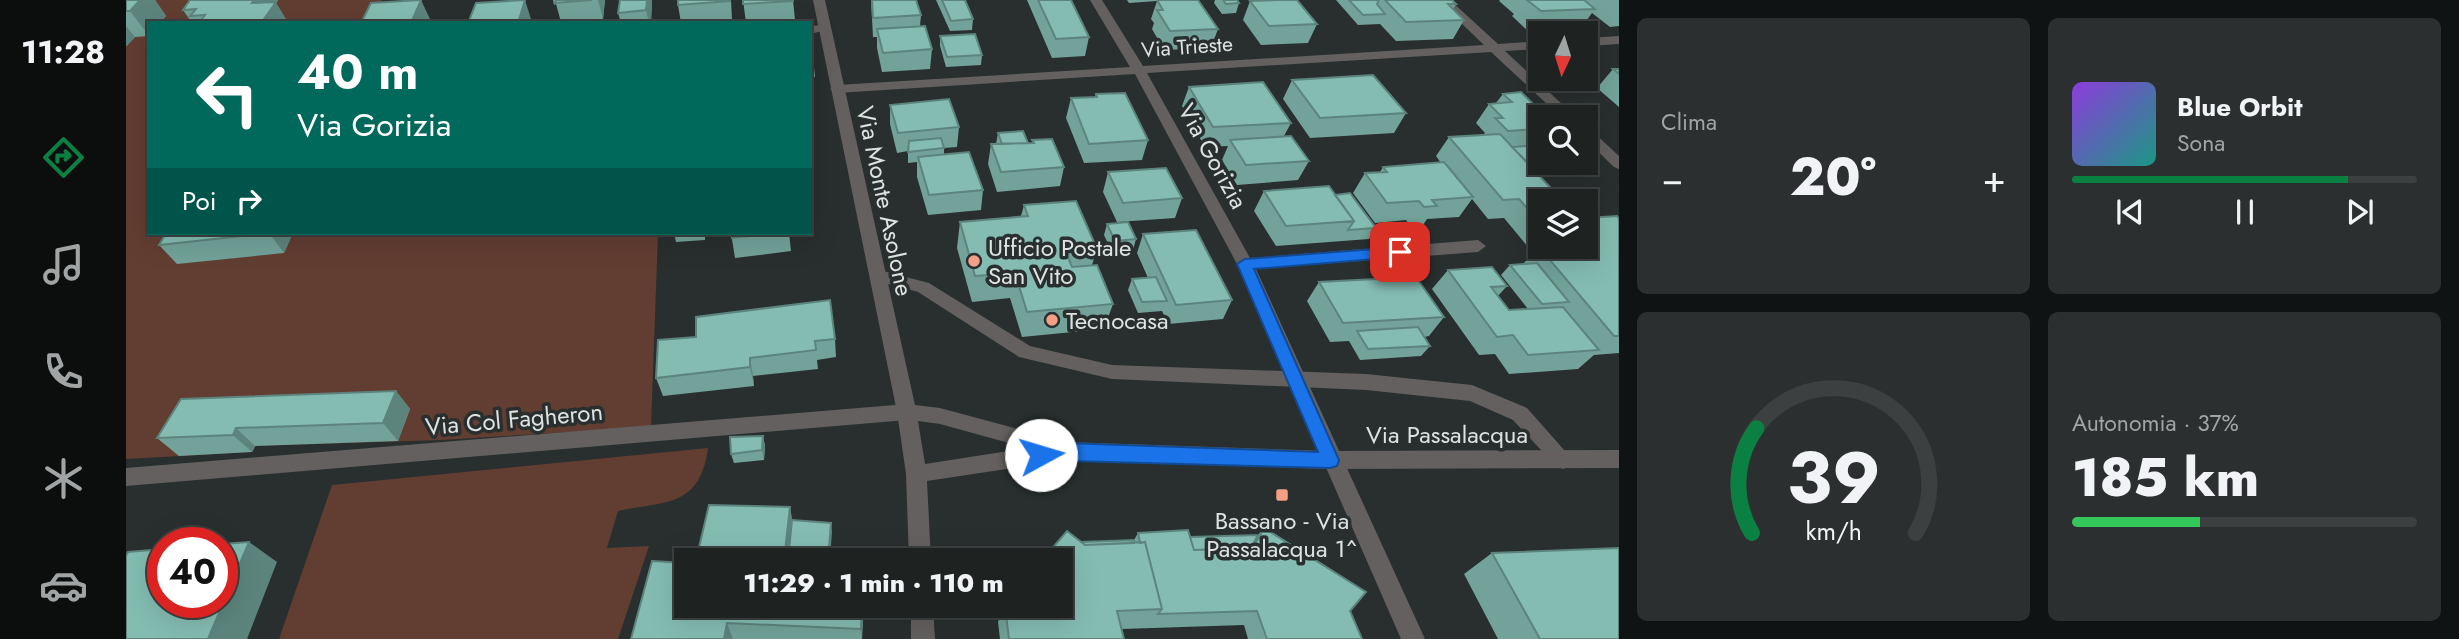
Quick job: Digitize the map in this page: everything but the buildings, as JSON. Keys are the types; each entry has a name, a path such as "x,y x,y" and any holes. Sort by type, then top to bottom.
{"street":[{"name":"Via Monte Asolone","path":"819,0 817,30 837,89 907,412 916,474 919,548"},
{"name":"Via Gorizia","path":"1096,0 1140,72 1245,264 1330,460 1413,639"},
{"path":"1443,0 1556,105"},
{"path":"1598,41 1619,40"},
{"name":"Via Trieste","path":"837,89 1528,46"},
{"path":"1598,144 1619,164"},
{"path":"1245,264 1478,246"},
{"path":"879,276 923,288 1025,352 1112,372 1297,379 1472,393 1520,414 1563,460"},
{"name":"Via Col Fagheron","path":"126,477 907,412 940,416 1066,451"},
{"path":"916,474 1066,451"},
{"name":"Via Passalacqua","path":"1066,451 1330,460 1619,460"},
{"path":"922,618 923,639"}],"shaded area":[{"path":"126,0 382,0 372,21 147,21 147,235 658,235 651,427 441,440 256,446 252,452 126,459"},
{"path":"708,448 704,468 688,492 665,502 618,511 607,548 649,546 618,639 279,639 332,485"}],"place":[{"name":"Ufficio Postale San Vito","path":"974,261"},
{"name":"Tecnocasa","path":"1052,320"},
{"name":"Bassano - Via Passalacqua 1^","path":"1282,495"}],"route":[{"path":"1041,455 1066,451 1330,460 1245,264 1400,252"}]}
